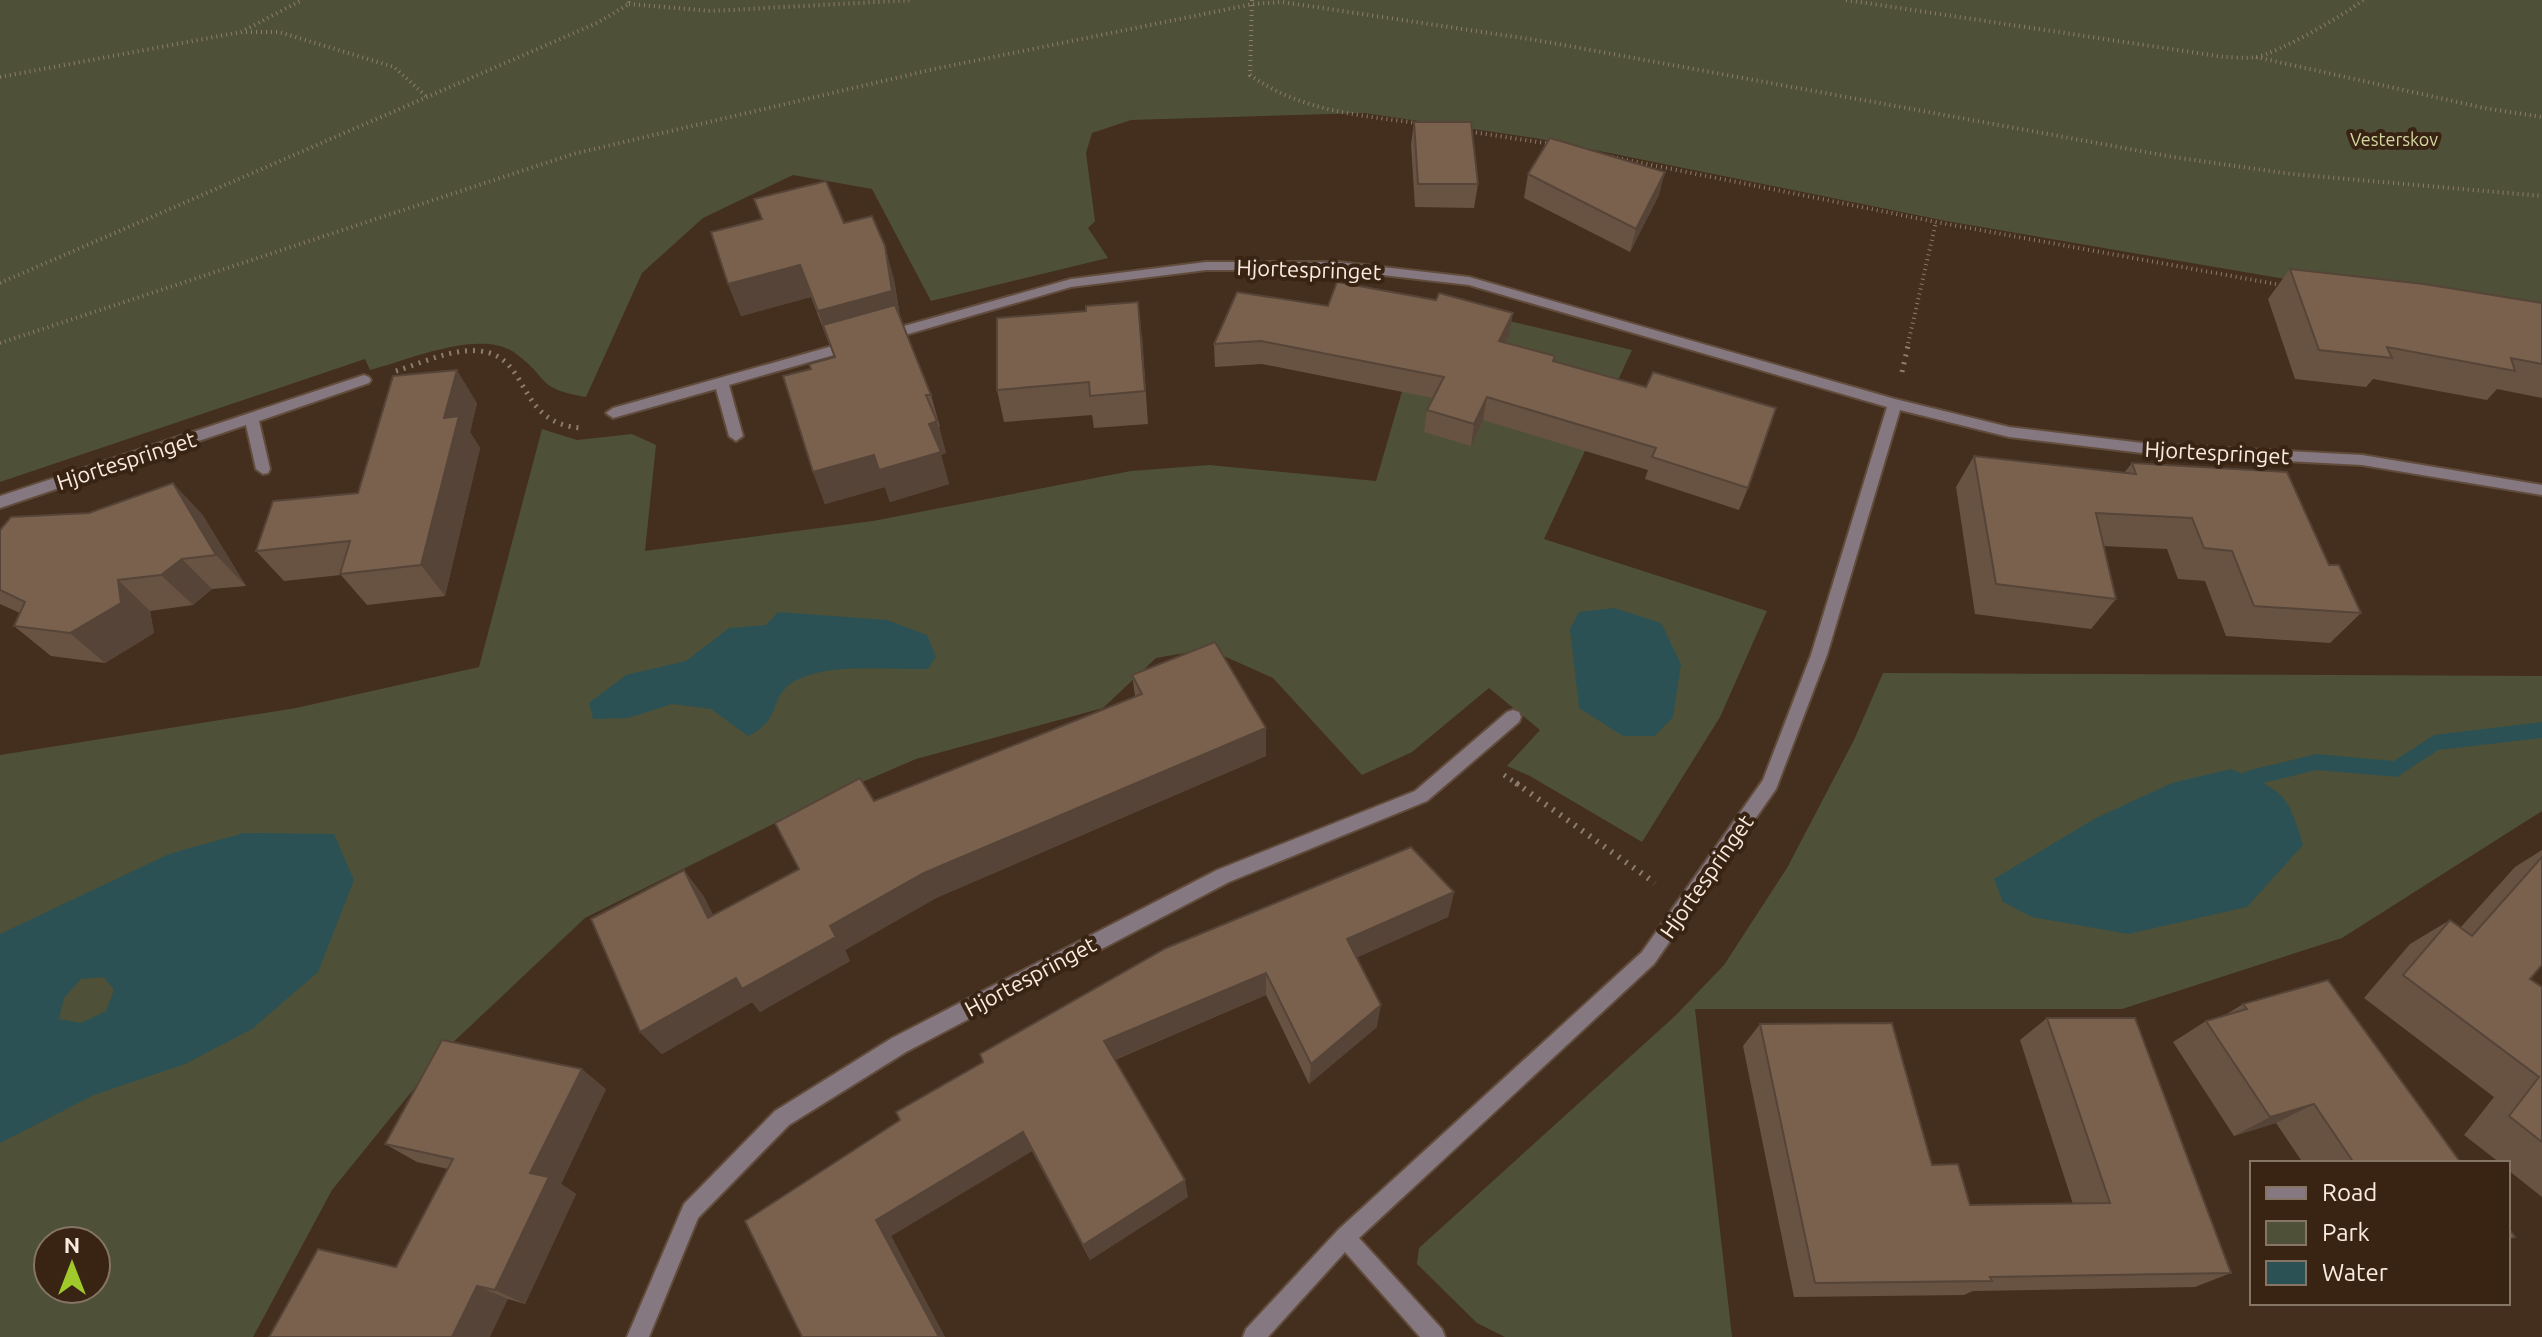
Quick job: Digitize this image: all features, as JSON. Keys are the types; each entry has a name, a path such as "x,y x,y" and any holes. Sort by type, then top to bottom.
{"street":[{"name":"Hjortespringet","path":"873,339 1071,283 1206,266 1339,266 1469,281 1895,404 2009,432 2151,449 2362,460 2542,490"},
{"path":"613,413 858,343"},
{"name":"Hjortespringet","path":"0,502 364,380"},
{"path":"721,382 736,436"},
{"name":"Hjortespringet","path":"1254,1337 1345,1237 1648,958 1770,784 1819,655 1895,404"},
{"path":"251,418 263,469"},
{"name":"Hjortespringet","path":"638,1337 691,1211 782,1118 899,1045 1223,876 1421,796 1474,754 1513,717"},
{"path":"1345,1237 1434,1337"}],"path":[{"path":"241,32 302,0"},
{"path":"0,283 597,23 629,2 711,11 913,0"},
{"path":"1846,0 2224,57 2255,57 2484,108 2542,117"},
{"path":"2255,57 2280,49 2298,36 2346,14 2363,0"},
{"path":"1252,2 1250,75 1263,86 1279,96 1315,107 1420,123"},
{"path":"0,343 573,154 934,69 1252,2 1282,2 1382,15 2173,157 2291,174 2542,196"},
{"path":"0,77 241,32 279,32 394,67 428,98"},
{"path":"1466,130 1556,145"},
{"path":"1602,155 1936,222 2291,287"},
{"path":"1895,404 1936,222"},
{"path":"364,380 458,353 483,351 504,359 543,419 564,430 599,426 613,413"},
{"path":"1474,754 1685,905"}],"green space":[{"name":"Vesterskov","path":"0,0 2542,0 2542,323 1946,221 1535,138 1364,113 1131,120 1092,133 1086,153 1095,221 1088,228 1108,258 931,301 872,189 793,175 703,218 642,273 586,397 550,386 515,353 501,346 483,344 444,348 370,370 365,359 0,482"},
{"path":"1428,302 1632,350 1544,539 1767,611 1720,717 1642,842 1530,776 1507,766 1540,730 1489,688 1412,752 1362,775 1273,678 1208,649 1156,658 1103,708 916,759 823,799 585,918 447,1048 332,1190 253,1337 0,1337 0,755 296,708 479,667 542,429 577,440 632,434 656,445 645,551 873,521 1131,471 1209,465 1376,481"},
{"path":"1883,673 2542,676 2542,811 2342,938 2122,1009 1695,1009 1732,1337 1505,1337 1477,1323 1417,1264 1419,1248 1675,1016 1724,965 1787,868 1854,740"}],"water":[{"path":"1614,608 1661,623 1681,664 1673,717 1655,736 1623,736 1579,708 1570,629 1579,612"},
{"path":"778,612 887,620 927,635 936,657 928,669 836,670 802,677 783,691 766,724 748,736 711,709 672,704 628,718 593,719 589,703 626,675 686,661 729,628 766,625"},
{"path":"2231,769 2262,782 2280,795 2292,813 2303,845 2247,907 2128,934 2032,917 2003,902 1994,879 2096,818 2172,783"},
{"path":"244,833 334,834 354,880 318,972 252,1029 185,1064 94,1095 0,1143 0,934 169,854","holes":["104,977 114,990 106,1011 81,1023 59,1019 64,998 81,979"]}],"building":[{"path":"1414,122 1471,122 1478,184 1418,184"},
{"path":"1550,138 1665,172 1636,229 1528,174"},
{"path":"826,181 844,223 872,216 885,246 892,291 818,311 800,265 728,284 711,232 762,219 754,199"},
{"path":"2290,269 2424,284 2542,303 2542,364 2511,358 2515,371 2387,347 2392,358 2319,350"},
{"path":"1337,282 1436,300 1439,293 1513,313 1499,341 1555,356 1553,361 1646,387 1653,372 1776,408 1748,488 1652,457 1656,448 1487,397 1474,424 1427,410 1444,377 1261,341 1214,344 1237,292 1328,306"},
{"path":"1138,302 1145,391 1090,396 1089,382 997,390 997,318 1086,311 1086,306"},
{"path":"895,305 931,395 926,395 937,421 929,424 941,452 879,470 874,455 813,472 783,376 811,369 809,364 835,357 823,325"},
{"path":"457,370 444,418 459,416 421,565 340,574 350,541 256,551 273,501 358,493 393,376"},
{"path":"1974,456 2136,474 2132,463 2287,472 2329,565 2339,565 2361,613 2254,606 2232,551 2204,548 2192,518 2096,513 2116,599 1996,584"},
{"path":"173,483 216,555 182,559 161,575 118,580 121,603 70,633 14,626 25,602 0,590 0,530 11,517 89,513"},
{"path":"1215,642 1266,728 924,873 830,926 836,937 742,989 736,978 640,1032 591,919 684,870 708,918 799,869 775,823 860,778 874,801 1142,694 1132,675"},
{"path":"1411,847 1454,892 1347,939 1381,1005 1311,1064 1266,973 1104,1041 1185,1180 1083,1245 1023,1132 876,1220 939,1337 802,1337 745,1221 900,1120 896,1112 983,1062 980,1054 1166,948"},
{"path":"2542,857 2542,965 2530,979 2542,987 2542,1142 2509,1116 2539,1077 2403,975 2450,920 2472,936"},
{"path":"2328,980 2460,1161 2353,1161 2314,1104 2270,1117 2206,1021 2247,1009 2243,1004"},
{"path":"2047,1018 2135,1018 2231,1273 1815,1283 1760,1024 1892,1023 1932,1165 1958,1164 1970,1205 2110,1203"},
{"path":"442,1040 582,1069 530,1173 549,1177 495,1290 477,1286 452,1337 269,1337 318,1249 396,1267 453,1159 385,1144"}],"waterway":[{"path":"2251,778 2316,762 2397,769 2434,743 2542,730"}]}
